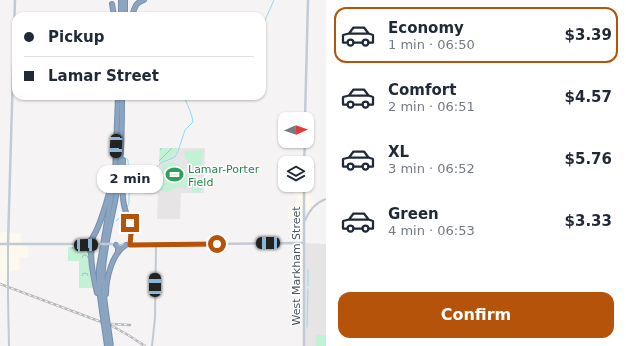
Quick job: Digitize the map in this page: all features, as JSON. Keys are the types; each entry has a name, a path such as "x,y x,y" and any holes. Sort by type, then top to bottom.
{"highway":[{"path":"121,0 121,12"},
{"path":"125,0 125,12"},
{"path":"132,12 134,0"},
{"path":"133,12 136,4 144,0"},
{"path":"112,2 113,12"},
{"path":"107,346 99,289 99,264 114,183 118,100"},
{"path":"122,100 123,196 131,233"},
{"path":"105,306 103,263 119,178 122,116"},
{"path":"91,253 86,245 93,238 104,209 112,183 116,160"},
{"path":"93,238 92,242 95,244 91,253 92,266 111,346"},
{"path":"114,245 118,247 118,252"},
{"path":"103,311 105,306 108,277 119,250 128,245"}],"main road":[{"path":"15,0 15,12"},
{"path":"305,112 308,0"},
{"path":"8,244 12,100"},
{"name":"West Markham Street","path":"304,192 304,346"},
{"path":"128,245 131,233"},
{"path":"0,244 156,245 304,243"}],"street":[{"path":"304,224 312,207 326,199"},
{"path":"8,244 9,346"},
{"path":"152,346 155,318 156,245"}],"shaded area":[{"path":"160,148 205,148 204,193 181,193 180,219 157,219 158,194 145,194 145,183 158,183"},
{"path":"294,192 303,192 303,289 295,286 294,256 298,256 297,231 293,231 293,219 288,219 288,206 295,206 297,202 298,195 294,195"},
{"path":"305,192 310,192 315,203 305,213"},
{"path":"0,232 21,233 21,245 27,246 29,257 19,257 19,270 10,271 5,284 0,282"},
{"path":"304,243 326,244 326,346 304,346"}],"green space":[{"path":"160,148 178,148 171,158 159,163"},
{"path":"202,150 202,167 195,166 188,162 184,152"},
{"name":"Lamar-Porter Field","path":"171,162 179,165 185,171 190,186 163,192 159,188 160,179 162,179 162,165"},
{"path":"192,182 204,182 200,192 192,193"},
{"path":"68,247 86,247 89,250 95,288 79,288 79,261 68,261"},
{"path":"316,335 326,335 326,346 316,346"}],"waterway":[{"path":"266,18 274,0"},
{"path":"127,207 129,203 130,189 136,182 144,179 161,163 175,157 185,130 193,122 185,100"},
{"path":"126,158 128,160 129,189"},
{"path":"116,221 124,214"},
{"path":"308,270 308,286"},
{"path":"307,327 308,289"}],"railway":[{"path":"0,284 112,326 145,346"},
{"path":"112,324 130,325"}],"place":[{"name":"Lamar-Porter Field","path":"175,175"}],"route":[{"path":"130,223 130,245 217,244"}]}
